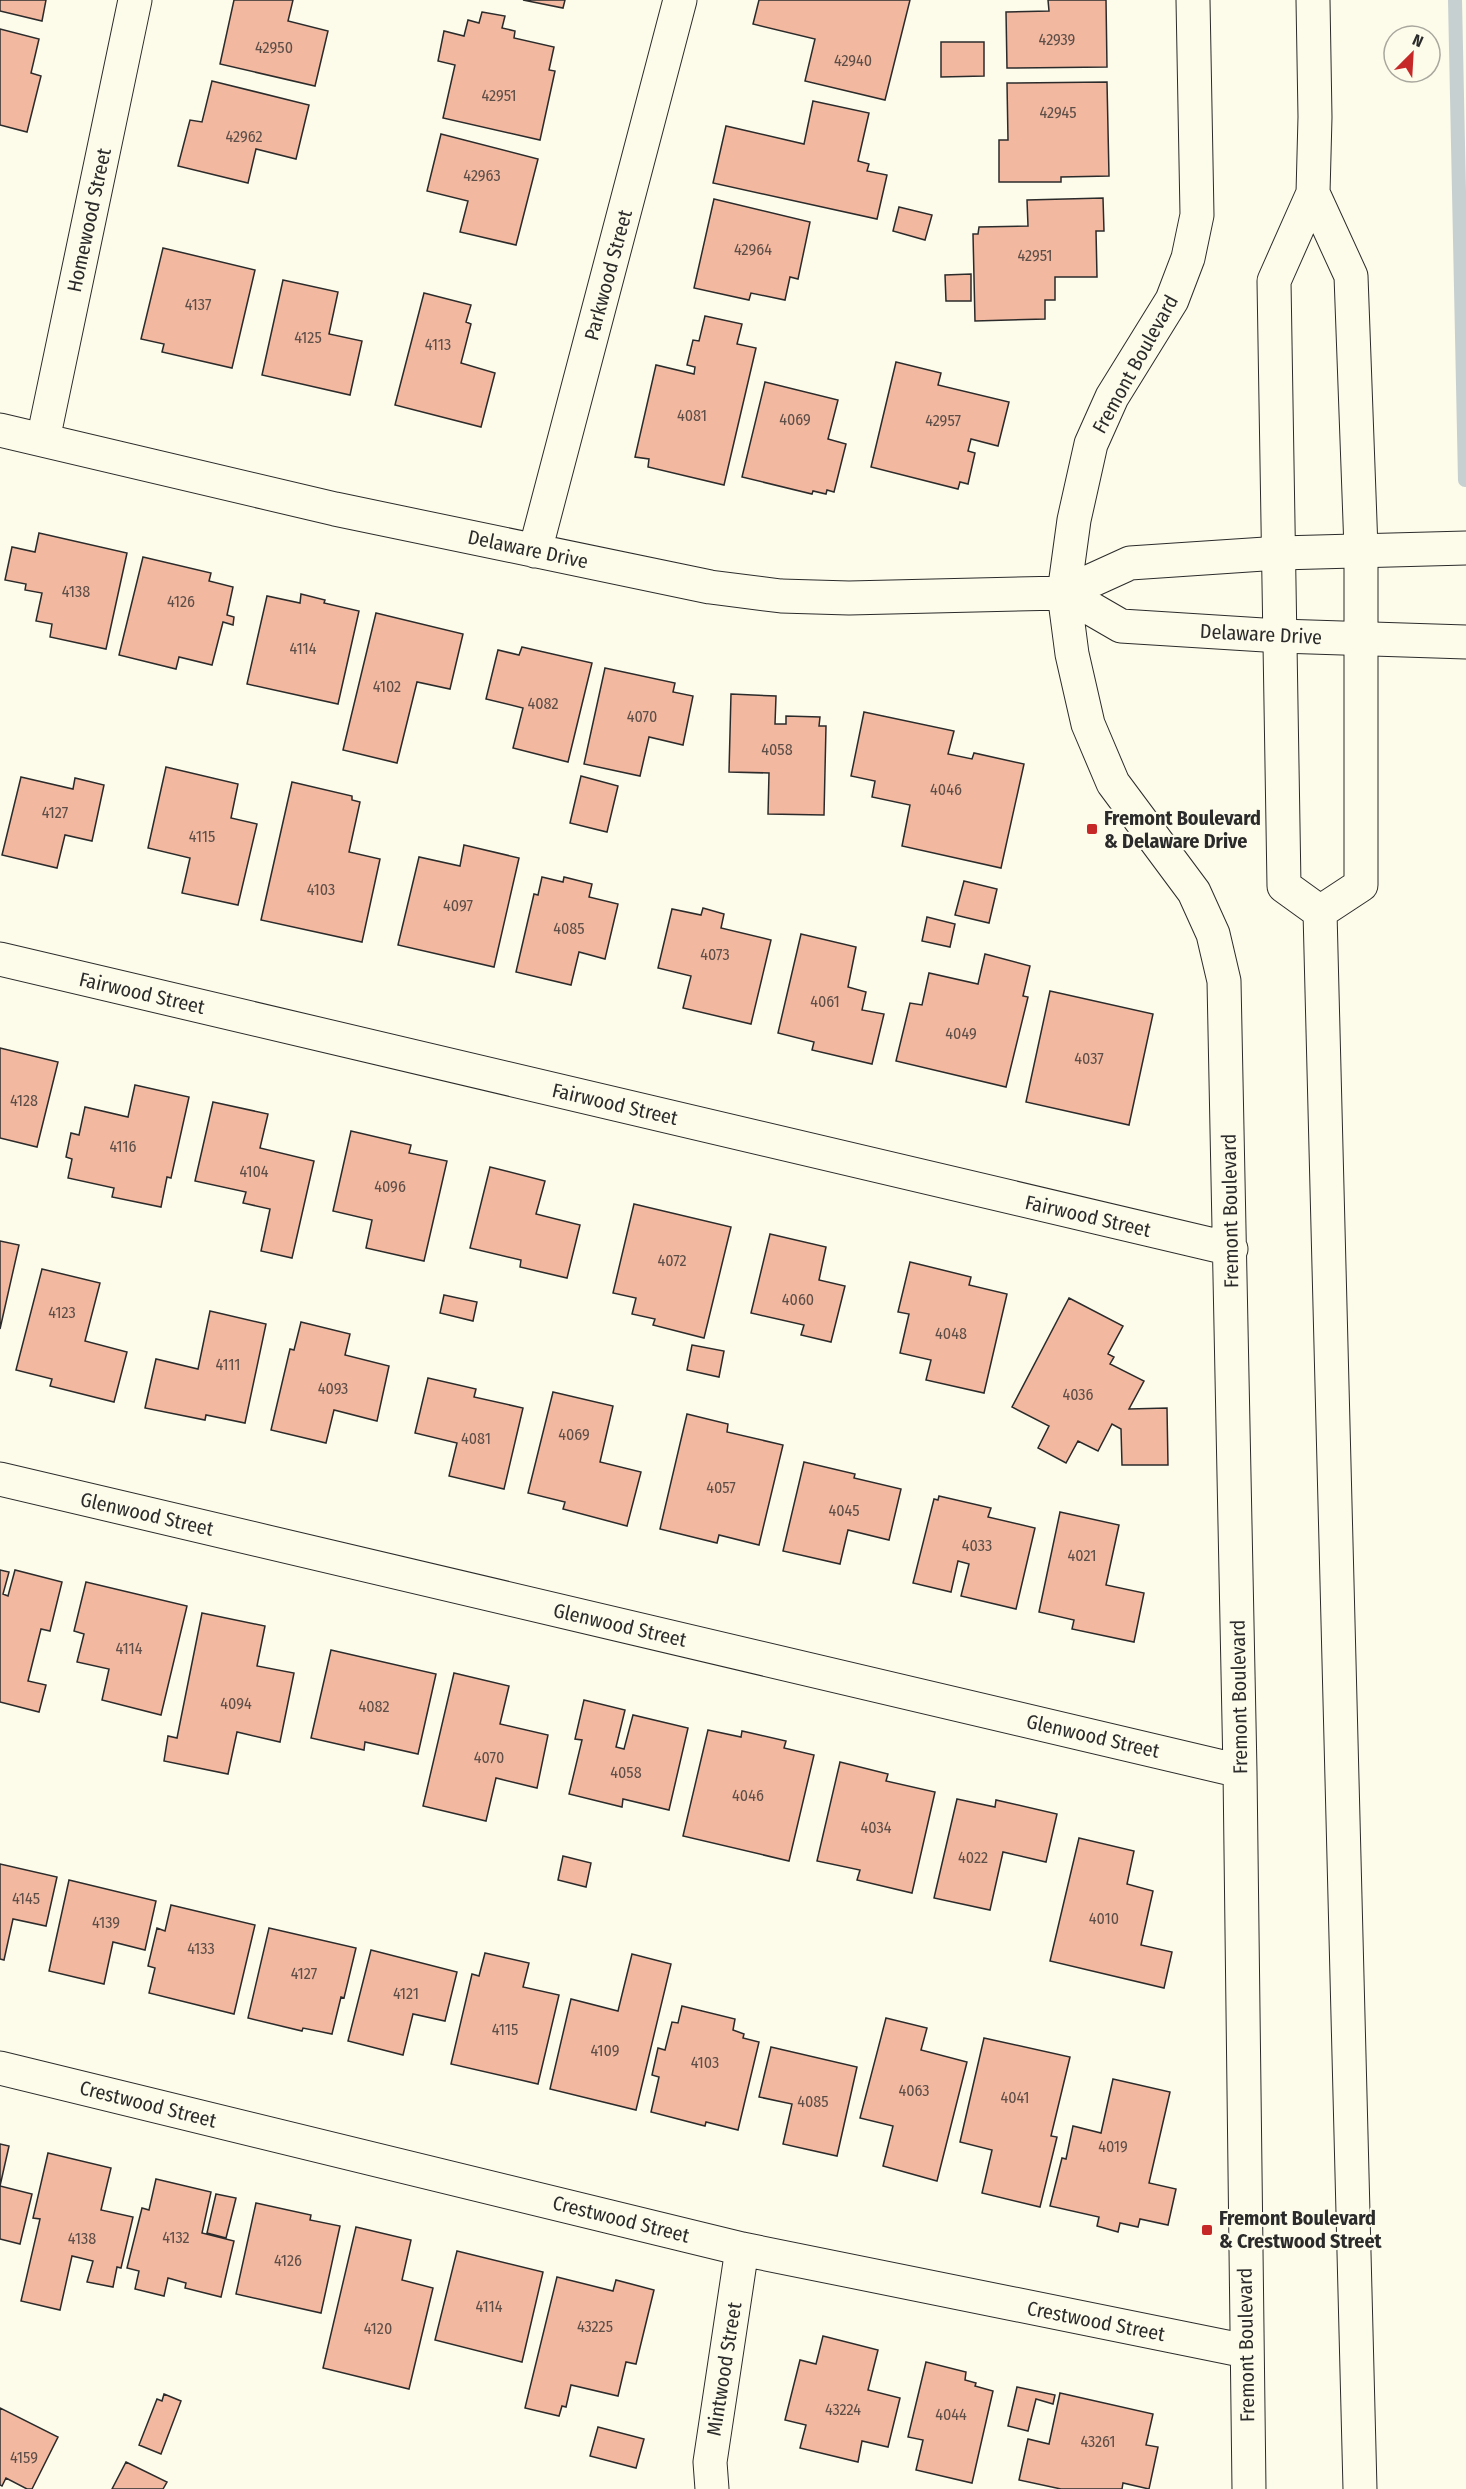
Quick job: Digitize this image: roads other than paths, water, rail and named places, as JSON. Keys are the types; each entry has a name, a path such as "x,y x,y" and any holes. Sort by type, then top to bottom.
{"street":[{"name":"Homewood Street","path":"43,440 135,0"},
{"name":"Parkwood Street","path":"535,551 680,0"},
{"name":"Fremont Boulevard","path":"1193,0 1197,214 1193,236 1188,258 1172,300 1112,397 1091,444 1074,520 1064,593 1072,654 1088,724 1113,783 1194,892 1213,934 1224,981 1240,1771 1249,2489"},
{"path":"1313,0 1315,117 1313,193 1274,281 1284,886 1320,912"},
{"path":"1313,193 1351,276 1361,549 1361,885 1320,912"},
{"name":"Delaware Drive","path":"0,430 335,509 710,587 781,596 849,598 1064,593 1130,563 1361,549 1466,548"},
{"name":"Delaware Drive","path":"1064,593 1121,626 1280,636 1466,642"},
{"path":"1320,912 1360,2489"},
{"name":"Fairwood Street","path":"0,959 1231,1249"},
{"name":"Glenwood Street","path":"0,1479 1240,1771"},
{"name":"Crestwood Street","path":"0,2068 742,2249 1246,2351"},
{"name":"Mintwood Street","path":"712,2489 710,2462 742,2249"}],"waterway":[{"path":"1455,0 1465,480"}],"place":[{"name":"Fremont Boulevard & Delaware Drive","path":"1092,829"},
{"name":"Fremont Boulevard & Crestwood Street","path":"1207,2230"}]}
